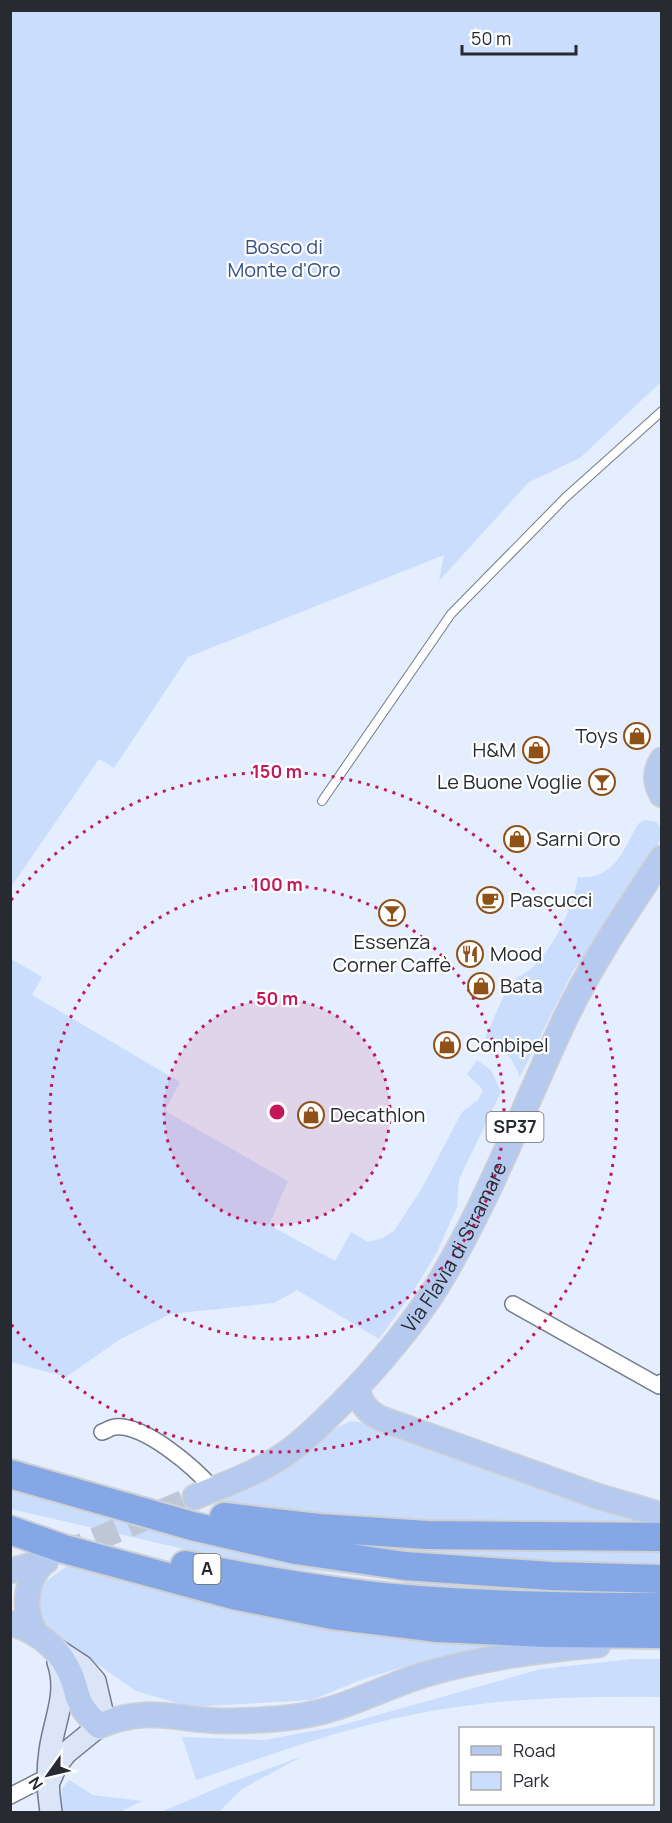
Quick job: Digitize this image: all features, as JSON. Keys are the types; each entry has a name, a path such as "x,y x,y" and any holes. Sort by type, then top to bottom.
{"highway":[{"name":"A","path":"10,1474 192,1526 296,1550 405,1566 551,1576 662,1579"},
{"path":"111,1502 318,1528 427,1535 662,1537"},
{"name":"A","path":"10,1528 210,1570 405,1599 546,1607 662,1607"},
{"path":"10,1528 64,1549 232,1595 332,1615 438,1628 548,1634 662,1634"}],"main road":[{"path":"662,760 656,773 656,783 662,795"},
{"name":"Via Flavia di Stramare","path":"204,1493 243,1477 285,1454 314,1430 357,1388 394,1344 445,1273 470,1225 565,1019 597,959 662,858"},
{"path":"357,1388 360,1402 371,1414 382,1419 597,1496 662,1515"},
{"path":"10,1572 48,1560 36,1569 19,1609"},
{"path":"10,1572 24,1581 19,1609 68,1667 87,1715 99,1726 119,1718 148,1713 222,1722 283,1719 328,1710 422,1675 486,1660 548,1649 662,1640"}],"street":[{"path":"513,1304 659,1386 662,1382"},
{"path":"102,1432 115,1426 135,1430 168,1448 200,1474 204,1493"},
{"path":"45,1641 61,1673 63,1690 61,1709 50,1750 51,1812"},
{"path":"49,1782 56,1766 66,1753 99,1726"},
{"path":"10,1796 39,1781 49,1782"}],"lane":[{"path":"322,801 452,614 566,497 662,411"}],"green space":[{"name":"Bosco di Monte d'Oro","path":"11,10 661,11 662,381 580,458 529,482 439,581 444,555 188,657 114,768 99,759 11,887"},
{"path":"644,820 656,822 661,828 661,839 602,931 573,971 520,1077 507,1054 484,1040 502,1000 513,981 541,959 556,938 572,901 578,877 590,877 609,869 622,853 638,824"},
{"path":"11,959 42,977 32,995 180,1082 165,1111 288,1181 269,1225 335,1261 351,1232 368,1242 394,1231 422,1188 462,1112 478,1100 483,1090 467,1074 477,1060 491,1070 501,1092 459,1179 457,1207 437,1252 414,1290 379,1339 297,1290 274,1303 170,1314 119,1340 66,1377 11,1362"},
{"path":"351,1421 373,1424 659,1526 327,1520 212,1500 254,1485 278,1473 322,1438"},
{"path":"11,1483 405,1566 404,1546 661,1546 661,1623 405,1612 405,1580 287,1568 197,1552 11,1509"},
{"path":"69,1565 517,1646 431,1659 363,1679 312,1700 190,1707 136,1691 47,1629 35,1611 34,1598 43,1583"},
{"path":"632,1659 661,1659 661,1697 535,1699 442,1709 383,1721 329,1736 196,1780 182,1737 264,1740 335,1727 541,1669"},
{"path":"303,1756 242,1789 219,1812 161,1812 229,1783"},
{"path":"69,1780 93,1795 142,1801 120,1812 60,1812 62,1789"}],"tunnel":[{"path":"62,1554 195,1497"}],"place":[{"name":"Toys","path":"637,736"},
{"name":"H&M","path":"536,750"},
{"name":"Le Buone Voglie","path":"602,782"},
{"name":"Sarni Oro","path":"517,839"},
{"name":"Pascucci","path":"490,900"},
{"name":"Essenza Corner Caffè","path":"392,913"},
{"name":"Mood","path":"470,954"},
{"name":"Bata","path":"481,986"},
{"name":"Conbipel","path":"447,1045"},
{"name":"Decathlon","path":"311,1115"}]}
